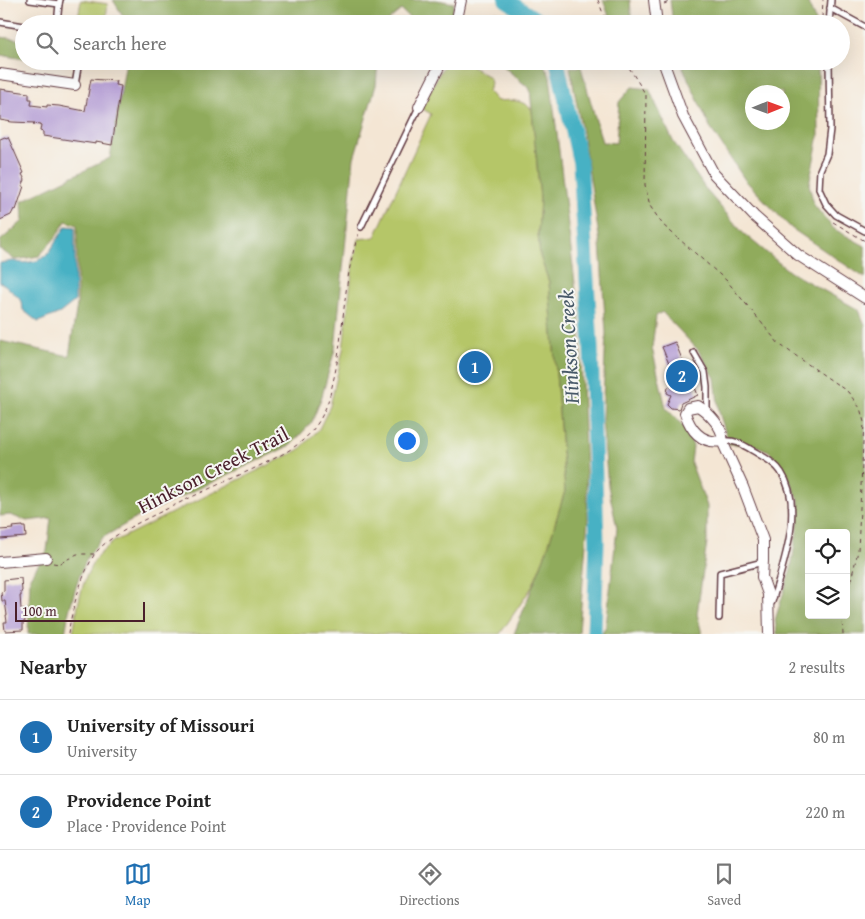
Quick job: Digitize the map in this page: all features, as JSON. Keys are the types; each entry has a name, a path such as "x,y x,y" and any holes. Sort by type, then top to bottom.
{"street":[{"path":"458,15 461,0"},
{"path":"654,0 656,15"},
{"path":"419,107 438,70"},
{"path":"666,70 683,116 714,174 754,216 798,255 865,298"},
{"path":"0,74 75,85"},
{"path":"722,442 710,442 696,433 687,420 685,413 688,408 698,406 707,412 722,433 722,442 743,487 762,540 762,577 768,594 769,634"},
{"path":"0,562 46,558"}],"lane":[{"path":"30,0 59,2 58,15"},
{"path":"830,15 831,0"},
{"path":"830,8 843,15"},
{"path":"850,19 865,27"},
{"path":"0,22 15,24"},
{"path":"75,85 78,70"},
{"path":"829,70 830,129 827,154 820,170 819,188 826,204 836,215 865,230"},
{"path":"361,227 419,107"},
{"path":"694,353 704,372 707,388 707,412"},
{"path":"722,442 730,440 737,442 768,459 781,471 790,490 792,517 786,551 769,610"},
{"path":"719,618 720,573 763,562"}],"path":[{"path":"598,0 604,15"},
{"path":"822,15 823,0"},
{"path":"631,70 646,95 645,185 650,206 654,212 663,225 727,281 779,344 848,392 860,408 864,422 858,551 850,584"},
{"name":"Hinkson Creek Trail","path":"68,634 76,597 94,554 114,537 269,461 296,446 316,427 327,405 336,369 353,250 361,227"},
{"path":"46,558 53,563 59,564 77,554 94,554"},
{"path":"842,619 843,634"}],"green space":[{"path":"81,0 108,4 106,15 79,15"},
{"path":"113,0 436,0 454,3 452,15 406,15 401,10 395,15 122,15"},
{"path":"603,0 630,0 631,15 609,15"},
{"path":"670,0 809,0 808,3 813,15 672,15"},
{"path":"497,12 500,15 461,15"},
{"path":"0,37 15,39 15,58 0,55"},
{"path":"125,70 377,70 376,85 354,158 335,349 322,396 312,422 291,445 136,518 102,538 87,558 79,577 69,611 65,634 28,634 30,577 47,551 51,518 27,521 10,515 0,516 0,341 69,356 77,305 77,225 66,221 56,237 39,256 15,260 0,249 0,241 23,221 22,201 110,158"},
{"path":"441,70 477,70 489,77 491,83 488,91 497,101 520,102 532,110 540,198 538,234 540,256 549,282 565,491 547,550 532,587 500,634 73,634 80,595 87,576 96,558 113,542 299,450 319,429 330,406 343,350 353,263 359,239 375,237 431,114 421,108"},
{"path":"508,70 547,70 550,76 579,316 588,518 579,632 577,634 514,634 547,550 565,491 549,282 540,256 538,234 540,198 530,89"},
{"path":"571,70 582,70 602,142 616,143 619,102 632,87 649,89 673,141 707,191 743,233 790,272 859,310 865,325 865,634 777,634 775,620 791,569 798,525 799,500 787,475 769,451 752,444 729,444 719,412 715,378 698,350 662,312 656,316 652,348 666,408 686,429 693,446 691,463 707,506 707,542 697,614 702,634 602,634 606,626 617,528 608,486 602,420 606,333 600,243"},
{"path":"684,70 818,70 819,135 809,184 814,205 834,229 865,246 865,278 791,228 745,180 711,129"}],"water":[{"path":"66,226 75,227 75,301 60,313 38,322 23,310 22,301 0,282 0,263 37,261 48,254"}],"building":[{"path":"91,79 116,81 115,85 121,86 112,145 43,136 43,132 40,131 41,125 0,120 0,89 29,93 29,99 32,99 31,105 59,106 85,111"},
{"path":"8,137 24,173 22,174 25,180 16,210 14,209 11,215 0,220 0,139"},
{"path":"675,342 684,364 686,363 692,375 690,376 698,395 681,403 679,409 671,408 667,404 671,395 667,393 668,387 672,386 674,376 662,347"},
{"path":"25,527 26,537 0,539 0,530"},
{"path":"21,578 21,609 24,609 25,622 23,622 23,630 5,631 4,622 7,622 7,615 5,601 2,601 1,592 4,591 4,580"}],"waterway":[{"name":"Hinkson Creek","path":"506,0 530,15"},
{"name":"Hinkson Creek","path":"559,70 580,163 591,347 597,542 594,634"}],"place":[{"name":"University of Missouri","path":"475,367"},
{"name":"Providence Point","path":"682,376"}]}
